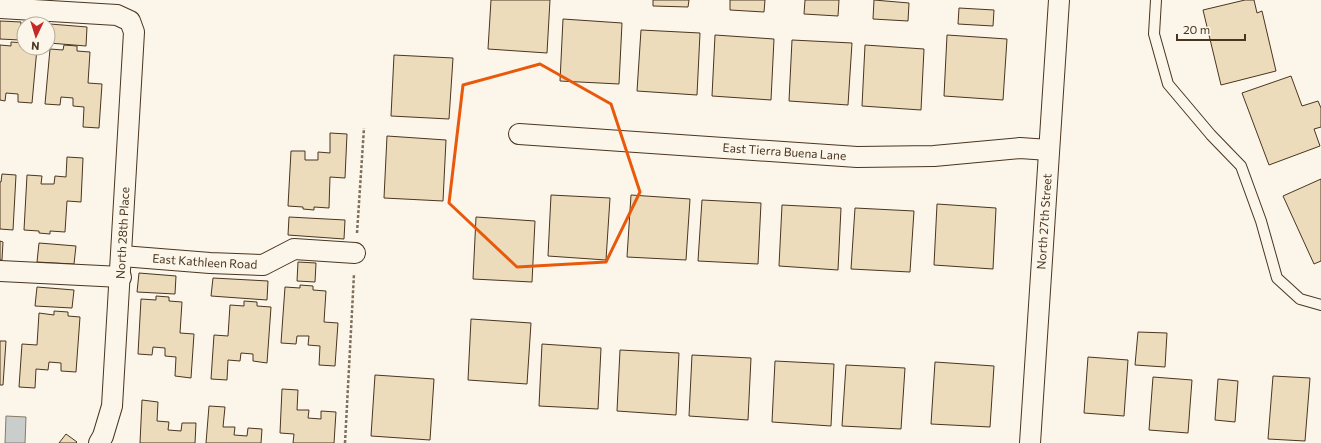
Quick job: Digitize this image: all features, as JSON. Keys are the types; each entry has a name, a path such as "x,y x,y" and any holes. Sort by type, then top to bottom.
{"street":[{"name":"North 27th Street","path":"1030,443 1059,0"},
{"name":"North 28th Place","path":"0,8 116,15 130,21 134,32 121,277 112,406 103,436 99,443"},
{"name":"East Tierra Buena Lane","path":"519,134 857,157 934,156 1020,148 1049,150"},
{"name":"East Kathleen Road","path":"122,256 210,263 263,265 294,249 355,253"},
{"path":"0,272 121,277"}],"lane":[{"path":"1156,0 1154,34 1168,84 1211,135 1241,166 1261,221 1277,278 1300,299 1321,305"}],"path":[{"path":"345,443 355,253 364,128"}],"highlighted area":[{"path":"540,64 611,104 640,192 606,262 517,267 449,203 463,85"}],"shaded area":[{"path":"6,416 26,417 25,443 5,443"}],"building":[{"path":"491,0 550,0 547,53 488,49"},
{"path":"653,0 689,0 688,7 653,6"},
{"path":"730,0 765,0 764,12 730,10"},
{"path":"805,0 839,0 838,16 804,14"},
{"path":"874,0 909,3 908,21 873,19"},
{"path":"1245,0 1254,0 1257,13 1262,11 1276,71 1221,85 1203,10"},
{"path":"959,8 994,10 993,26 958,24"},
{"path":"563,19 622,23 619,84 560,81"},
{"path":"0,21 16,22 16,40 0,39"},
{"path":"56,24 87,27 86,46 56,44"},
{"path":"641,30 700,33 697,95 637,91"},
{"path":"715,35 774,39 771,100 712,96"},
{"path":"947,35 1007,39 1003,100 944,96"},
{"path":"792,40 852,43 848,105 789,101"},
{"path":"11,42 16,42 16,56 36,56 32,103 18,102 18,94 6,93 5,101 0,100 0,45 11,46"},
{"path":"64,45 77,46 77,51 90,52 88,83 102,84 99,128 83,127 84,107 73,106 73,98 61,97 60,105 45,104 49,56 56,56 56,49 63,50"},
{"path":"865,45 924,49 921,110 862,106"},
{"path":"394,55 453,58 449,119 391,116"},
{"path":"1291,76 1302,106 1318,101 1321,108 1321,127 1314,129 1320,146 1269,165 1242,93"},
{"path":"330,133 347,134 345,178 330,177 329,208 314,207 314,210 303,209 303,207 288,206 291,151 305,151 305,160 318,160 318,152 330,153"},
{"path":"387,136 446,140 443,201 384,198"},
{"path":"67,157 83,158 81,202 67,201 65,232 50,231 50,234 39,233 39,231 24,230 27,175 42,176 41,184 54,184 55,176 66,177"},
{"path":"2,174 16,175 13,230 0,229 0,182"},
{"path":"1321,179 1321,261 1314,264 1283,196"},
{"path":"551,195 610,198 606,260 548,256"},
{"path":"631,195 690,199 686,260 627,257"},
{"path":"702,200 761,203 758,264 698,261"},
{"path":"937,204 996,208 993,269 934,265"},
{"path":"782,205 841,208 838,270 779,266"},
{"path":"855,208 914,211 910,272 851,269"},
{"path":"289,217 345,220 344,239 288,235"},
{"path":"476,217 535,221 532,282 473,279"},
{"path":"0,241 3,242 2,260 0,260"},
{"path":"39,243 76,246 74,264 37,262"},
{"path":"298,262 316,263 315,282 297,281"},
{"path":"139,273 176,276 175,294 137,292"},
{"path":"213,278 268,281 267,300 211,296"},
{"path":"300,285 313,286 313,290 326,291 324,322 338,323 335,366 319,365 320,346 308,345 309,336 297,336 296,344 281,343 285,287 300,288"},
{"path":"37,287 74,290 72,308 35,306"},
{"path":"156,296 169,297 169,301 182,302 180,333 194,334 191,378 175,376 176,357 165,356 165,348 153,347 152,355 138,354 141,299 156,300"},
{"path":"244,301 257,302 257,306 271,307 267,363 253,361 253,354 241,353 240,361 228,360 227,380 211,379 214,335 228,336 230,305 244,306"},
{"path":"54,311 68,312 68,316 80,317 76,372 61,371 61,363 49,362 48,370 36,369 35,388 19,387 22,344 37,345 39,313 54,315"},
{"path":"471,319 531,323 527,384 468,380"},
{"path":"1138,332 1167,333 1165,367 1135,365"},
{"path":"0,341 6,341 3,385 0,385"},
{"path":"542,344 601,348 598,409 539,406"},
{"path":"620,350 679,353 676,415 617,411"},
{"path":"692,355 751,358 748,420 689,416"},
{"path":"1088,357 1128,360 1124,416 1084,413"},
{"path":"775,361 834,364 831,426 772,422"},
{"path":"935,362 994,366 990,427 931,424"},
{"path":"846,365 905,368 901,429 842,426"},
{"path":"375,375 434,379 430,440 371,436"},
{"path":"1273,376 1310,378 1305,441 1268,439"},
{"path":"1153,377 1192,380 1188,433 1149,430"},
{"path":"1218,379 1238,381 1235,422 1215,420"},
{"path":"282,389 298,390 297,410 309,410 308,418 321,419 321,411 336,412 334,443 293,443 294,434 280,433"},
{"path":"142,400 158,402 157,421 169,422 168,430 181,431 182,423 196,423 195,443 140,443"},
{"path":"209,406 225,407 223,427 235,427 234,435 247,436 248,428 262,429 261,443 206,443"},
{"path":"66,434 77,442 59,443"}]}
